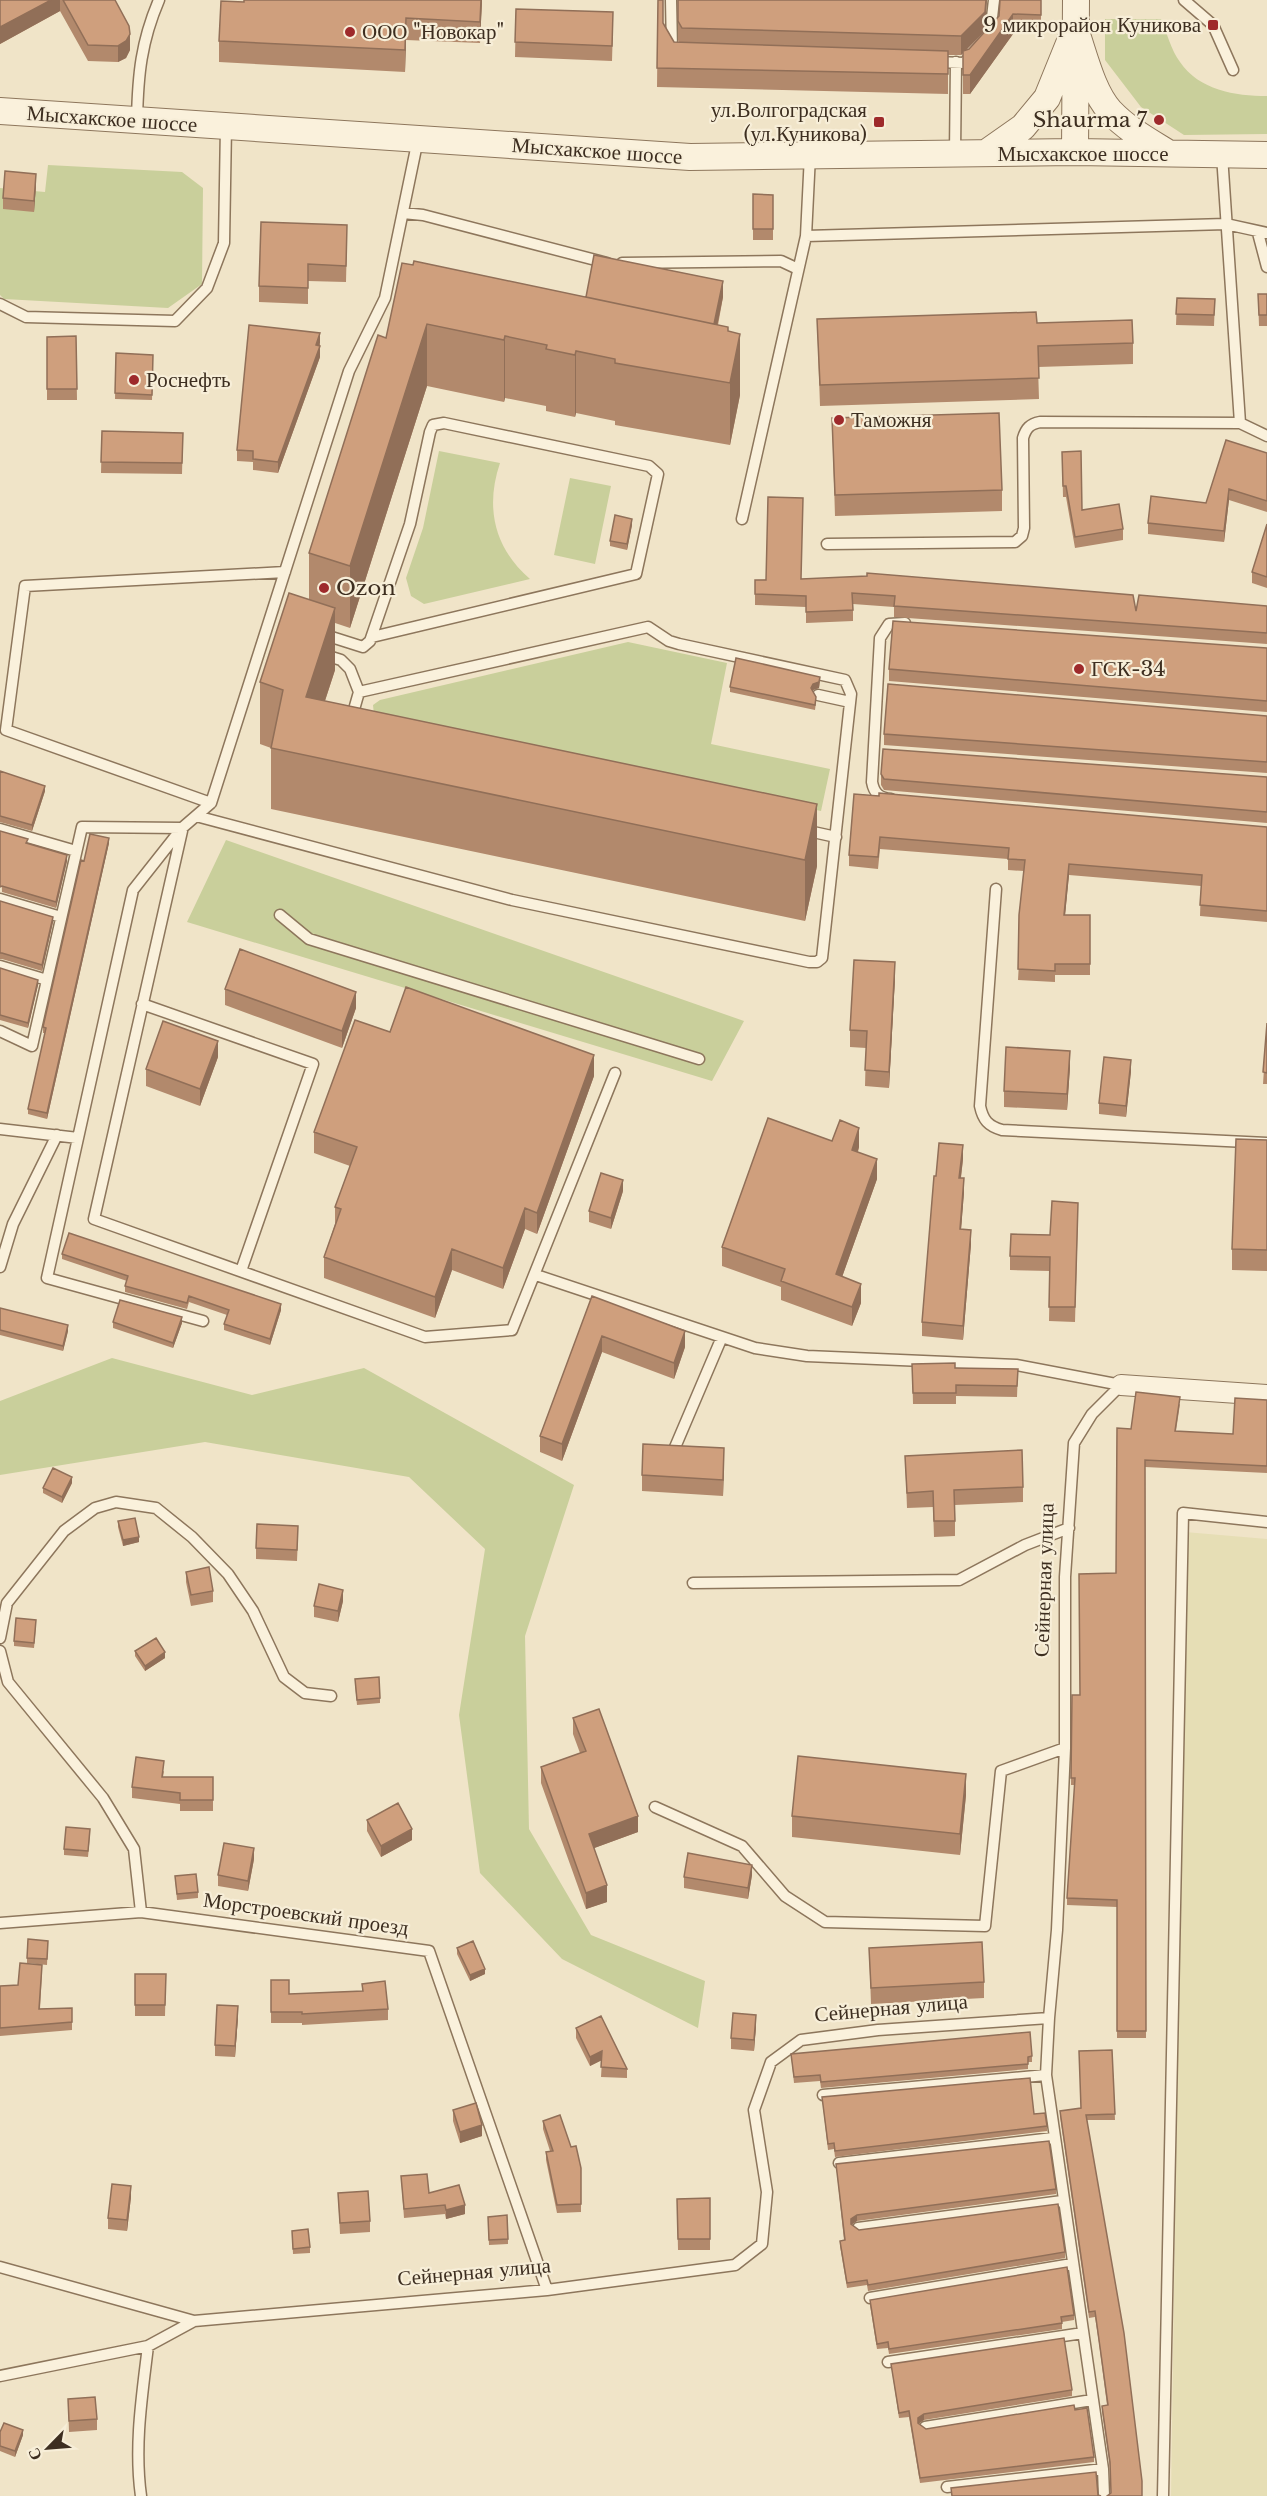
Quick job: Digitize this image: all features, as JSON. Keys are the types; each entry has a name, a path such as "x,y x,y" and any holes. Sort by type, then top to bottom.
{"street":[{"path":"1074,152 1076,0"},
{"path":"986,153 1023,127 1047,98 1075,29"},
{"path":"1075,29 1108,110 1129,129 1170,154"},
{"name":"Мысхакское шоссе","path":"0,111 690,157 1074,152 1267,155"},
{"path":"1121,1384 1267,1395"}],"lane":[{"path":"137,120 138,70 146,31 159,0"},
{"path":"671,0 670,42 672,50 677,55 683,56"},
{"path":"921,62 964,63 992,34 994,0"},
{"path":"1184,0 1214,25 1233,70"},
{"path":"954,153 956,62"},
{"path":"0,304 26,317 175,321 207,288 224,243 226,126"},
{"path":"203,1321 48,1278 133,890 182,828 211,803 276,619 285,572 349,371 385,298 418,139"},
{"path":"742,519 806,236 810,155"},
{"path":"1222,155 1240,423"},
{"path":"403,213 423,215 602,263 781,261 798,268"},
{"path":"806,236 1226,224 1263,233 1267,267"},
{"path":"312,631 363,647 372,637 410,524 433,425 444,423 649,466 658,474 636,574 372,637"},
{"path":"827,544 1007,544 1016,542 1022,536 1024,528 1023,438 1025,430 1031,424 1240,423 1267,436"},
{"path":"211,803 6,730 25,586 285,572"},
{"path":"899,800 879,796 873,790 880,638 883,630 889,624 898,622 922,624"},
{"path":"196,816 512,900 809,962 817,962 822,958 825,950 850,702 850,686 845,680 679,644 648,627 635,628 359,692"},
{"path":"315,652 346,663 359,692 351,718 354,729 360,731"},
{"path":"877,687 889,688"},
{"path":"818,696 850,702"},
{"path":"873,752 885,752"},
{"path":"0,1031 32,1046 82,827 182,828"},
{"path":"182,828 94,1219 425,1337 512,1330 536,1275 615,1073"},
{"path":"795,828 836,837"},
{"path":"0,829 76,851"},
{"path":"996,889 980,1106 982,1118 990,1127 1002,1130 1267,1143"},
{"path":"0,899 61,917"},
{"path":"280,915 309,939 699,1059"},
{"path":"0,966 47,980"},
{"path":"142,1004 313,1064 241,1271"},
{"path":"0,1129 78,1138"},
{"path":"0,1267 13,1224 57,1135"},
{"path":"536,1275 755,1348 807,1356 1016,1365 1121,1384"},
{"path":"673,1452 722,1337"},
{"name":"Сейнерная улица","path":"0,2376 148,2346 195,2321 547,2290 735,2265 762,2244 767,2192 754,2110 771,2062 801,2040 878,2030 1049,2018 1057,1930 1065,1748 1065,1577 1074,1443 1092,1413 1121,1384"},
{"path":"0,1638 7,1604 64,1531 95,1508 116,1502 156,1508 192,1537 228,1574 253,1611 284,1677 304,1692 331,1696"},
{"path":"1163,2496 1183,1513 1267,1522"},
{"path":"693,1583 959,1580 1025,1545 1069,1528"},
{"path":"0,1651 4,1682 103,1798 134,1849 141,1912"},
{"path":"655,1807 742,1846 785,1896 825,1922 985,1926 1001,1771 1065,1748"},
{"name":"Морстроевский проезд","path":"0,1923 141,1912 429,1951 547,2290"},
{"path":"1049,2018 1046,2075 1053,2138 1103,2469 1104,2496"},
{"path":"823,2095 1046,2075"},
{"path":"839,2163 1053,2138"},
{"path":"858,2228 1062,2201"},
{"path":"870,2298 1072,2264"},
{"path":"0,2267 195,2321"},
{"path":"888,2362 1083,2333"},
{"path":"141,2496 138,2469 140,2408 148,2346"},
{"path":"925,2427 1092,2400"},
{"path":"947,2487 1103,2469"}],"shaded area":[{"path":"1185,1532 1267,1539 1267,2496 1171,2496"}],"green space":[{"path":"1105,19 1161,19 1177,57 1188,72 1197,79 1230,93 1267,96 1267,134 1184,135 1141,107 1105,60"},
{"path":"48,165 182,172 203,188 202,284 168,308 4,299 0,295 0,188 45,192"},
{"path":"439,451 500,463 493,495 496,526 508,554 530,579 424,604 411,596 406,578 423,528"},
{"path":"570,478 611,486 595,564 554,555"},
{"path":"628,642 727,663 711,744 830,769 821,811 382,719 374,715 373,705 380,700"},
{"path":"226,840 744,1021 712,1081 187,922"},
{"path":"112,1358 252,1395 364,1368 574,1485 525,1636 529,1829 591,1935 705,1981 698,2028 562,1959 480,1873 459,1715 485,1549 409,1477 205,1442 0,1475 0,1401"}],"building":[{"path":"0,0 51,0 0,27"},
{"path":"63,0 115,0 129,26 130,34 126,41 118,46 88,45"},
{"name":"ООО \"Новокар\"","path":"244,0 481,0 480,22 406,18 405,50 219,41 221,1 244,2"},
{"path":"658,0 663,0 663,23 674,42 948,51 948,74 657,68"},
{"path":"678,0 986,0 985,12 961,36 682,28 678,21"},
{"path":"1000,0 1041,0 1041,15 1013,14 970,75 963,75 963,51 969,49 999,16"},
{"path":"516,9 613,12 612,46 515,42"},
{"path":"5,171 36,174 34,201 3,198"},
{"path":"753,194 773,195 773,229 753,229"},
{"path":"261,222 347,225 346,266 308,264 308,288 259,286"},
{"path":"594,255 723,281 714,324 586,297"},
{"path":"414,261 728,327 728,331 740,334 730,383 615,363 615,359 576,351 575,355 546,349 547,345 505,336 504,340 427,324 350,566 309,553 378,335 386,338 402,263 413,265"},
{"path":"1258,294 1267,294 1267,315 1259,315"},
{"path":"1177,298 1215,299 1214,315 1176,314"},
{"path":"1036,312 1037,323 1132,320 1133,343 1038,346 1039,378 820,385 817,319"},
{"path":"249,325 320,333 316,345 320,346 278,462 253,459 253,451 237,450"},
{"path":"76,336 77,389 47,389 47,337"},
{"name":"Роснефть","path":"116,353 153,355 152,395 115,393"},
{"path":"999,413 1002,490 835,495 832,418"},
{"path":"102,431 183,433 182,463 101,462"},
{"path":"1226,440 1267,453 1267,501 1229,489 1224,531 1148,523 1151,496 1206,503"},
{"path":"1081,451 1082,510 1119,504 1123,529 1075,537 1066,486 1063,486 1062,452"},
{"path":"768,497 803,498 801,579 867,576 867,573 1133,595 1136,611 1139,595 1267,606 1267,633 894,606 895,596 852,593 853,610 806,612 806,596 755,594 755,580 766,580"},
{"path":"615,515 632,519 627,544 610,541"},
{"path":"1267,524 1267,577 1252,572"},
{"path":"289,593 335,608 306,697 817,804 805,860 271,748 283,690 260,682"},
{"name":"ГСК-34","path":"893,621 1267,648 1267,701 889,669"},
{"path":"736,658 820,677 819,682 813,684 811,688 816,697 815,705 730,687"},
{"name":"ГСК-34","path":"888,684 1267,716 1267,762 884,734"},
{"path":"883,749 1267,777 1267,812 884,779 881,774"},
{"path":"0,771 45,786 32,825 0,816"},
{"path":"879,793 1267,827 1267,911 1200,905 1202,875 1069,864 1064,915 1090,915 1090,964 1055,964 1055,971 1018,969 1019,915 1025,860 1008,859 1009,848 880,837 878,857 849,855 854,794 879,796"},
{"path":"0,831 28,839 26,843 67,855 56,902 0,887"},
{"path":"90,834 109,838 47,1113 28,1109 46,1028 43,1027 81,860 84,861"},
{"path":"0,901 53,917 42,965 0,953"},
{"path":"240,949 356,992 342,1031 225,989"},
{"path":"854,960 895,962 889,1072 865,1070 867,1031 850,1030"},
{"path":"0,968 38,980 28,1023 0,1015"},
{"path":"406,987 594,1055 537,1213 525,1208 503,1268 452,1249 435,1297 324,1257 341,1209 335,1207 357,1147 314,1132 355,1020 390,1032"},
{"path":"163,1021 218,1041 200,1089 146,1069"},
{"path":"1267,1023 1267,1073 1263,1072"},
{"path":"1006,1047 1070,1051 1067,1094 1004,1091"},
{"path":"1104,1057 1131,1060 1126,1106 1099,1103"},
{"path":"768,1118 832,1141 840,1120 859,1128 852,1150 877,1159 836,1274 861,1284 852,1307 781,1281 785,1269 722,1247"},
{"path":"1236,1139 1267,1140 1267,1250 1232,1249"},
{"path":"939,1143 963,1145 959,1178 964,1178 960,1229 971,1230 963,1326 922,1322 934,1176 936,1176"},
{"path":"601,1173 623,1180 611,1218 589,1211"},
{"path":"1052,1201 1078,1203 1075,1307 1049,1307 1050,1257 1010,1256 1011,1234 1050,1235"},
{"path":"69,1233 281,1304 270,1339 224,1324 229,1310 189,1296 187,1303 125,1286 128,1276 62,1254"},
{"path":"592,1296 685,1331 674,1363 602,1336 562,1444 540,1436"},
{"path":"120,1300 182,1317 173,1343 113,1322"},
{"path":"0,1308 68,1325 63,1346 0,1330"},
{"path":"955,1363 955,1368 1018,1369 1017,1386 956,1385 956,1393 913,1393 912,1364"},
{"path":"1136,1392 1180,1397 1175,1431 1233,1434 1235,1398 1267,1400 1267,1466 1145,1460 1146,2031 1117,2031 1117,1900 1067,1898 1075,1778 1071,1778 1072,1695 1080,1695 1079,1574 1116,1573 1117,1428 1131,1429"},
{"path":"643,1444 724,1448 723,1480 642,1475"},
{"path":"1022,1450 1023,1487 954,1490 955,1521 934,1521 933,1491 907,1493 905,1456"},
{"path":"53,1468 72,1477 62,1497 43,1488"},
{"path":"135,1518 139,1537 123,1540 118,1521"},
{"path":"257,1524 298,1526 297,1550 256,1548"},
{"path":"209,1567 213,1591 191,1595 186,1572"},
{"path":"319,1584 343,1590 338,1611 314,1606"},
{"path":"16,1618 36,1620 34,1643 14,1641"},
{"path":"156,1638 165,1652 145,1666 135,1651"},
{"path":"379,1677 380,1698 357,1700 355,1679"},
{"path":"599,1709 638,1816 589,1834 607,1885 586,1893 541,1767 586,1751 573,1718"},
{"path":"798,1756 966,1774 960,1834 792,1816"},
{"path":"136,1757 164,1761 162,1777 213,1777 213,1800 180,1800 180,1793 132,1787"},
{"path":"398,1803 412,1829 381,1846 367,1820"},
{"path":"66,1827 90,1829 88,1851 64,1849"},
{"path":"224,1843 254,1848 248,1881 218,1875"},
{"path":"688,1853 752,1865 748,1888 684,1877"},
{"path":"196,1874 198,1892 177,1894 175,1876"},
{"path":"28,1939 48,1941 47,1959 27,1958"},
{"path":"473,1941 485,1969 470,1975 457,1948"},
{"path":"982,1942 984,1982 871,1988 869,1948"},
{"path":"20,1963 42,1965 39,2009 72,2008 72,2022 0,2028 0,1986 18,1985"},
{"path":"135,1974 166,1974 165,2005 135,2005"},
{"path":"271,1980 289,1980 289,1994 363,1991 362,1984 385,1981 388,2009 302,2014 302,2012 271,2012"},
{"path":"217,2005 238,2006 235,2046 215,2045"},
{"path":"733,2013 756,2015 754,2040 731,2038"},
{"path":"601,2016 627,2069 601,2067 602,2051 590,2057 576,2028"},
{"path":"1030,2032 1032,2056 1028,2057 1028,2064 821,2082 820,2075 794,2077 791,2054"},
{"path":"1112,2050 1115,2114 1086,2115 1124,2333 1142,2496 1107,2496 1111,2493 1110,2462 1102,2406 1108,2405 1095,2311 1089,2312 1060,2111 1081,2108 1079,2051"},
{"path":"1030,2078 1034,2114 1045,2113 1047,2126 835,2151 834,2143 828,2144 822,2097"},
{"path":"476,2103 482,2125 460,2132 453,2110"},
{"path":"560,2115 571,2147 576,2146 581,2168 581,2204 557,2205 546,2152 553,2151 543,2121"},
{"path":"1049,2141 1056,2189 857,2215 851,2219 851,2224 859,2230 1058,2204 1065,2252 868,2285 867,2280 847,2283 840,2241 845,2240 836,2164"},
{"path":"427,2174 429,2193 459,2185 465,2205 446,2210 445,2205 404,2209 401,2176"},
{"path":"112,2184 131,2186 127,2220 108,2218"},
{"path":"368,2191 370,2221 340,2223 338,2193"},
{"path":"710,2198 710,2239 678,2239 677,2199"},
{"path":"507,2215 508,2239 489,2240 488,2217"},
{"path":"308,2229 310,2247 293,2249 292,2231"},
{"path":"1067,2267 1074,2315 1061,2317 1062,2323 889,2349 888,2342 877,2344 870,2300"},
{"path":"1064,2338 1072,2390 924,2414 918,2418 918,2423 926,2429 1074,2405 1075,2410 1087,2408 1094,2457 920,2478 909,2411 899,2413 891,2364"},
{"path":"95,2397 97,2419 69,2421 68,2399"},
{"path":"4,2423 23,2430 15,2451 0,2446 0,2432"},
{"path":"1096,2472 1098,2495 1101,2496 952,2496 951,2488"}],"place":[{"name":"9 микрорайон Куникова","path":"1213,25"},
{"name":"ООО \"Новокар\"","path":"350,32"},
{"name":"Shaurma 7","path":"1159,120"},
{"name":"ул.Волгоградская (ул.Куникова)","path":"879,122"},
{"name":"Роснефть","path":"134,380"},
{"name":"Таможня","path":"839,420"},
{"name":"Ozon","path":"324,588"},
{"name":"ГСК-34","path":"1079,669"}]}
